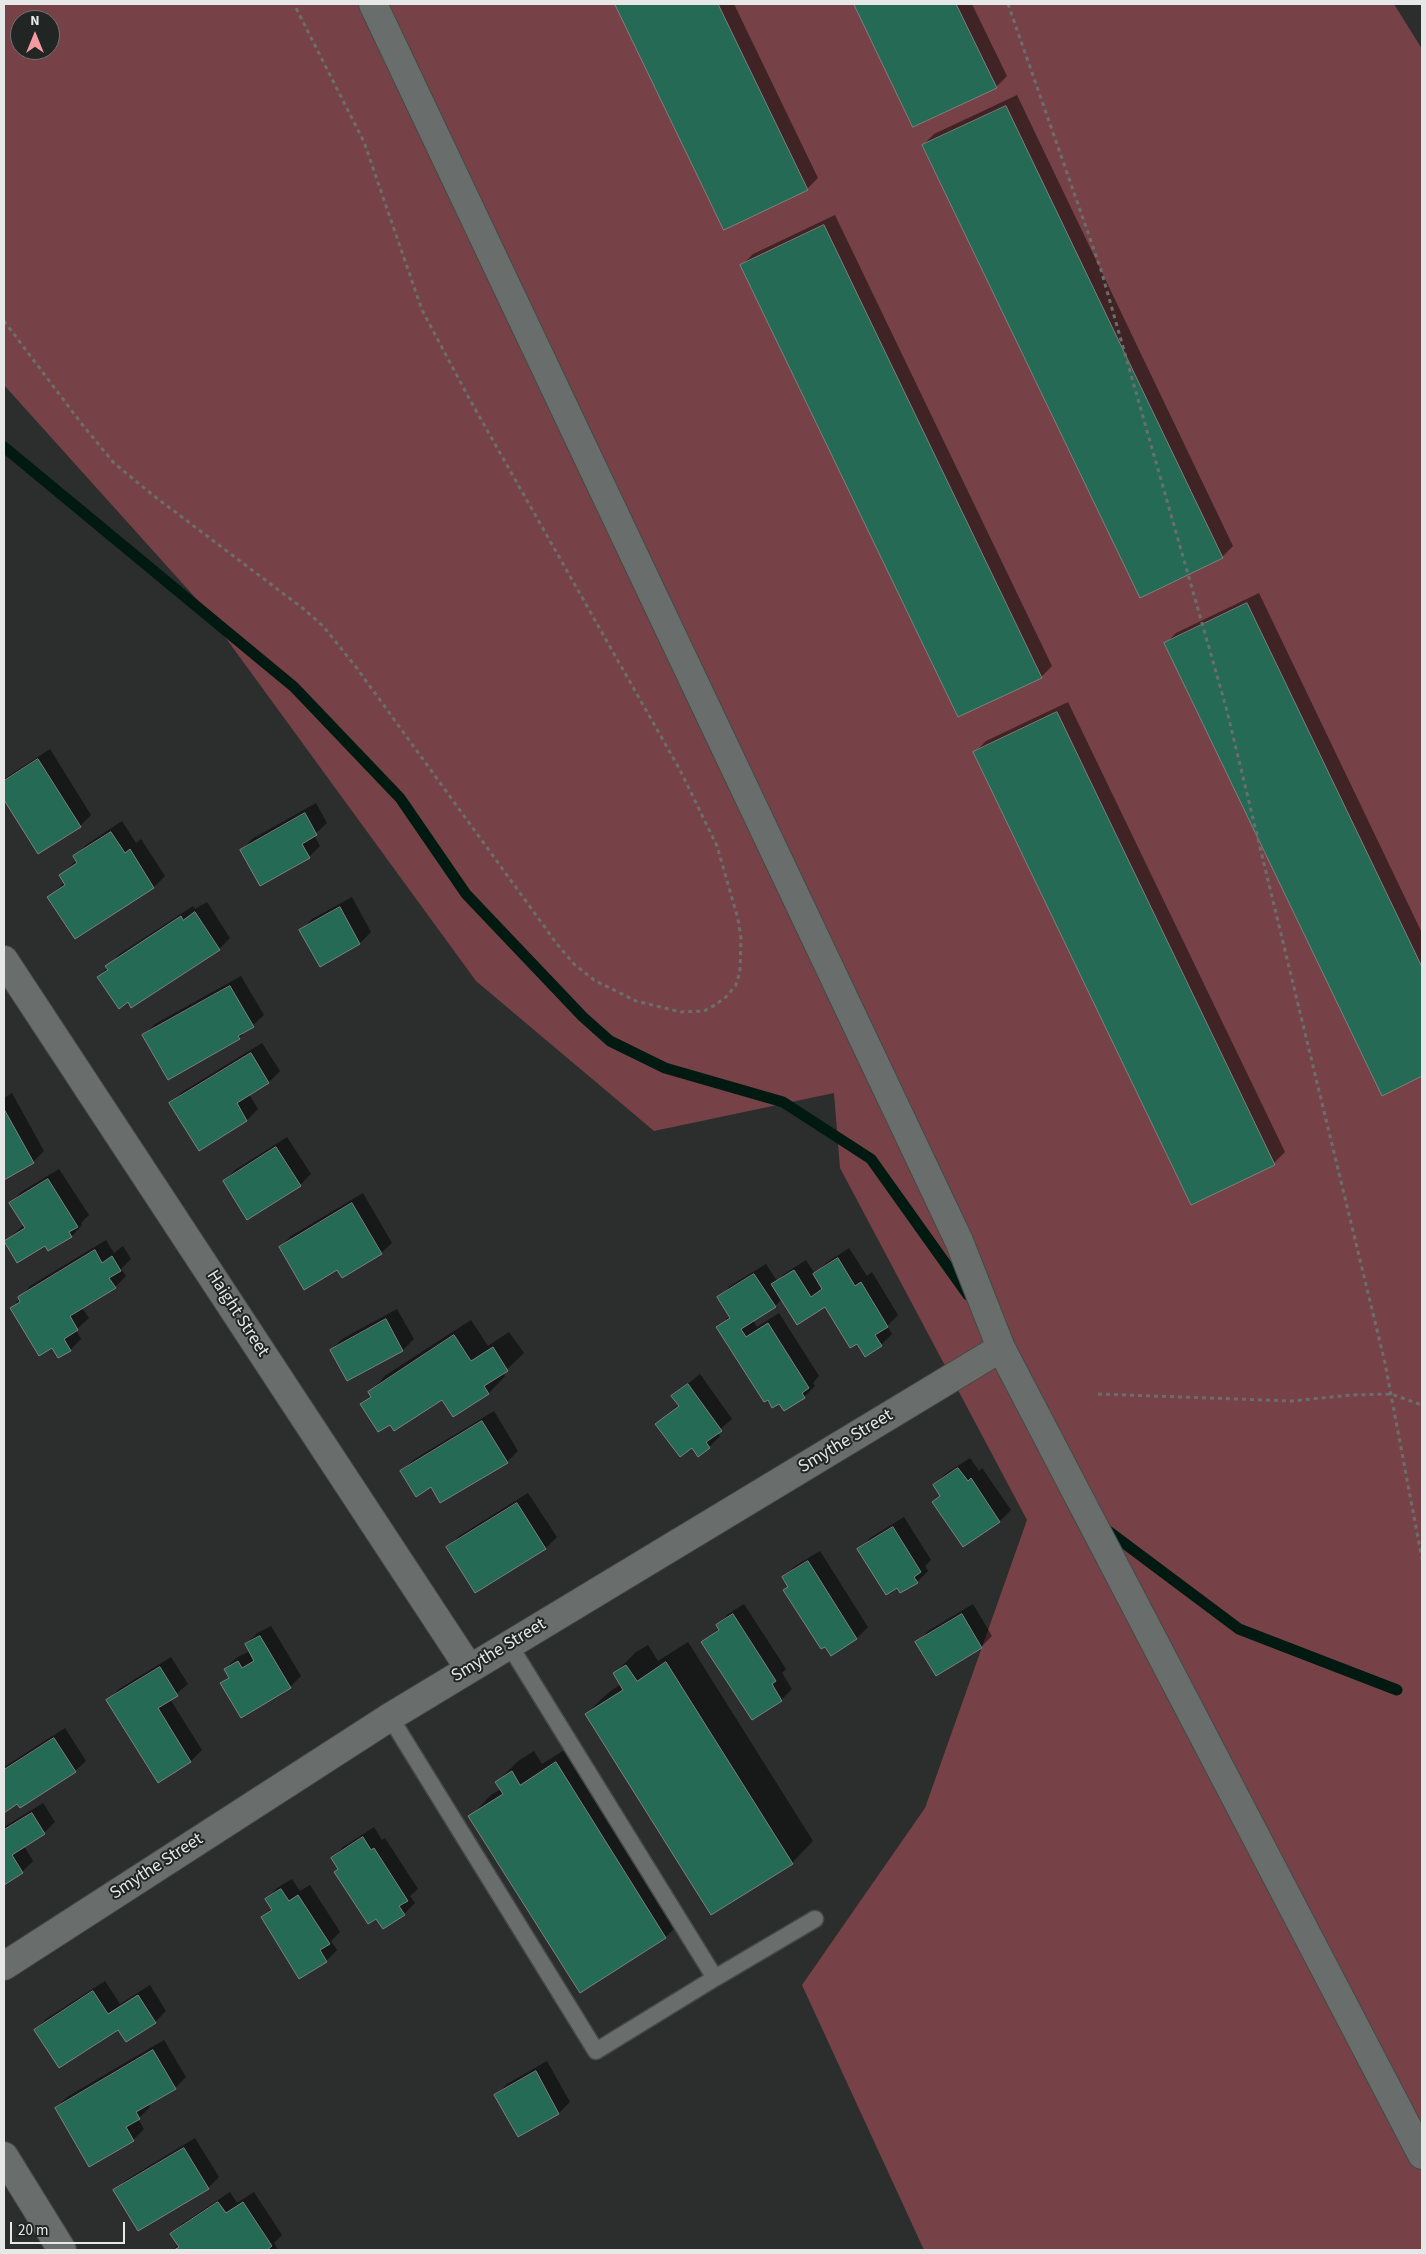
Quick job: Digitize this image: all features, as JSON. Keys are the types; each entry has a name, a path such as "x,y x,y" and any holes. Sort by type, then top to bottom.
{"street":[{"path":"373,4 959,1241 1001,1348 1422,2154"},
{"name":"Haight Street","path":"4,960 469,1668"},
{"name":"Smythe Street","path":"4,1966 469,1668 510,1646 1001,1348"},
{"path":"4,2156 62,2250"}],"lane":[{"path":"510,1646 715,1978"},
{"path":"390,1717 596,2051 815,1919"}],"path":[{"path":"4,321 81,423 114,463 154,496 288,596 329,633 356,667 557,944 574,964 594,980 624,996 648,1006 665,1010 693,1013 704,1011 726,997 736,985 740,971 741,939 734,900 717,846 680,770 470,400 422,310 364,142 294,4"},
{"path":"1008,4 1101,270 1226,707 1391,1394 1422,1559"},
{"path":"1098,1394 1292,1401 1351,1395 1391,1394 1422,1405"}],"shaded area":[{"path":"4,4 1394,4 1422,49 1422,2250 924,2250 802,1985 925,1808 1027,1520 840,1168 834,1093 654,1131 476,981 201,604 4,385"}],"building":[{"path":"615,4 718,4 808,190 724,230"},
{"path":"854,4 956,4 997,88 913,127"},
{"path":"1006,106 1223,558 1140,598 922,145"},
{"path":"824,225 1042,678 958,717 740,265"},
{"path":"1247,603 1422,967 1422,1076 1382,1096 1164,643"},
{"path":"1057,712 1275,1165 1191,1205 973,752"},
{"path":"38,759 81,827 38,854 4,800 4,781"},
{"path":"305,813 317,835 302,844 310,858 260,886 240,850"},
{"path":"111,832 125,853 130,849 154,888 75,939 47,897 65,885 59,875 77,863 73,856"},
{"path":"340,907 360,944 320,967 299,930"},
{"path":"195,912 220,950 131,1008 128,1002 119,1009 97,977 108,970 105,966 181,916 183,920"},
{"path":"230,986 254,1027 238,1036 240,1039 168,1080 142,1035"},
{"path":"251,1053 269,1083 237,1103 247,1121 199,1151 169,1103"},
{"path":"4,1109 34,1163 4,1180"},
{"path":"276,1147 301,1186 247,1220 223,1181"},
{"path":"48,1179 78,1227 69,1232 72,1237 48,1251 45,1246 17,1263 4,1241 25,1228 9,1203"},
{"path":"352,1203 382,1254 342,1278 337,1270 304,1290 279,1247"},
{"path":"95,1250 102,1263 112,1256 121,1271 109,1278 116,1288 70,1316 78,1330 64,1339 71,1351 58,1358 52,1348 39,1356 10,1308 20,1302 18,1297"},
{"path":"838,1258 855,1286 861,1282 888,1327 875,1335 882,1346 865,1357 857,1344 850,1348 825,1307 797,1325 771,1284 794,1270 811,1297 822,1289 813,1274"},
{"path":"754,1274 776,1307 741,1329 746,1337 768,1323 809,1388 802,1393 805,1398 784,1411 779,1404 772,1408 768,1400 764,1402 716,1327 730,1318 717,1297"},
{"path":"386,1319 403,1351 347,1381 330,1350"},
{"path":"454,1335 471,1361 493,1347 508,1371 484,1386 489,1394 453,1417 442,1400 394,1431 390,1425 378,1432 360,1404 371,1397 368,1392"},
{"path":"688,1384 722,1431 706,1442 710,1448 698,1457 692,1448 680,1457 655,1424 679,1406 671,1396"},
{"path":"482,1421 508,1463 440,1503 431,1487 416,1497 400,1471"},
{"path":"958,1468 968,1481 971,1478 1000,1522 963,1547 932,1502 940,1496 933,1485"},
{"path":"517,1503 546,1549 475,1593 446,1547"},
{"path":"893,1527 921,1572 914,1577 918,1583 900,1593 897,1588 886,1595 857,1549"},
{"path":"808,1561 857,1639 831,1656 825,1647 821,1649 783,1590 788,1587 782,1577"},
{"path":"733,1614 776,1681 772,1684 782,1701 752,1720 701,1642 719,1630 716,1625"},
{"path":"962,1614 982,1648 936,1676 915,1642"},
{"path":"260,1636 291,1688 241,1718 220,1683 229,1678 224,1669 238,1661 242,1668 254,1661 245,1644"},
{"path":"666,1662 793,1864 711,1915 585,1714 623,1690 613,1673 626,1665 637,1681"},
{"path":"160,1667 178,1696 158,1708 191,1762 158,1783 106,1700"},
{"path":"54,1738 76,1772 20,1808 17,1804 4,1813 4,1770"},
{"path":"556,1762 666,1938 580,1993 468,1816 503,1794 495,1782 512,1771 520,1785"},
{"path":"32,1813 45,1834 12,1855 23,1873 4,1885 4,1830"},
{"path":"363,1837 371,1850 374,1848 408,1901 399,1906 405,1915 383,1929 376,1919 368,1924 334,1872 338,1869 331,1858"},
{"path":"281,1889 289,1901 298,1895 330,1944 320,1950 327,1962 299,1979 261,1917 272,1910 265,1899"},
{"path":"93,1991 108,2014 138,1995 156,2023 126,2042 118,2030 59,2068 34,2030"},
{"path":"153,2050 176,2089 136,2112 140,2119 126,2127 134,2141 89,2167 55,2108"},
{"path":"536,2071 559,2114 518,2137 494,2095"},
{"path":"184,2148 209,2189 138,2231 113,2190"},
{"path":"218,2202 226,2213 243,2202 272,2246 267,2250 174,2250 179,2247 170,2234"}],"waterway":[{"path":"4,447 294,687 400,798 466,894 583,1017 610,1041 665,1068 783,1102 871,1159 968,1295"},
{"path":"1104,1528 1239,1629 1397,1690"}]}
